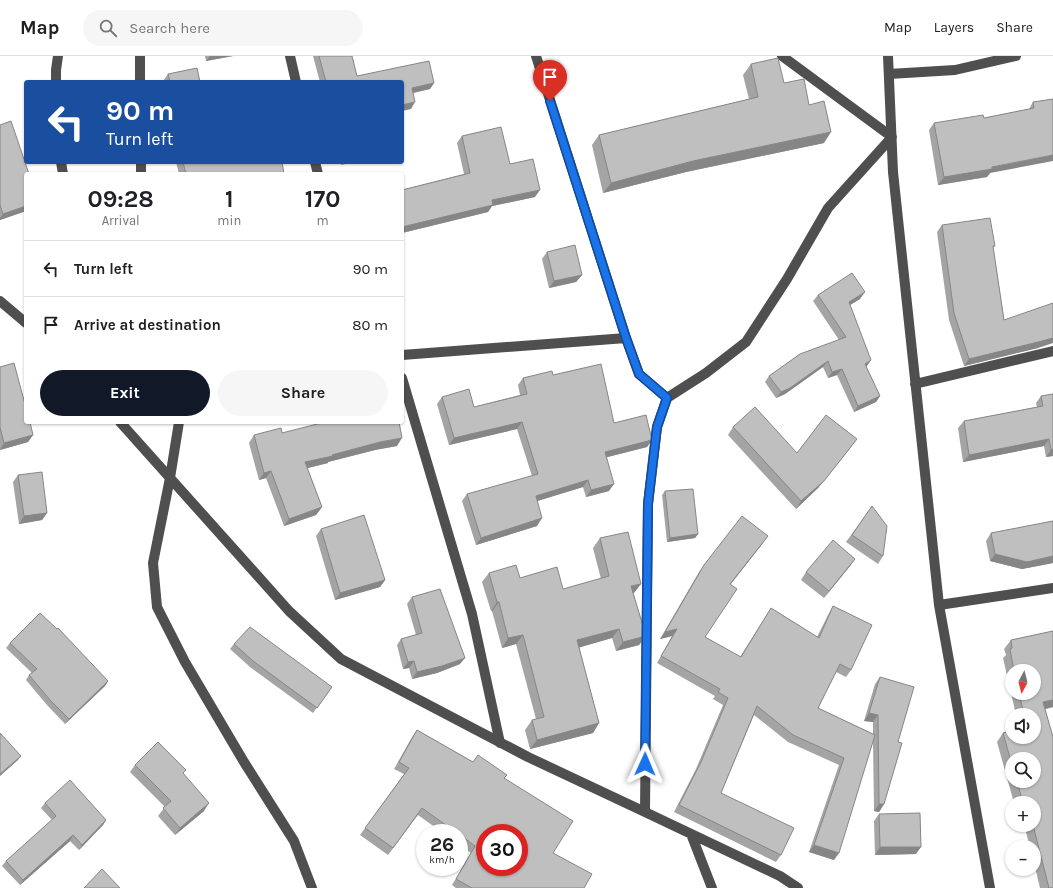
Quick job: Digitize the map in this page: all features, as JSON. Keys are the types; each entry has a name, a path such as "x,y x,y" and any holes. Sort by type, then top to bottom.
{"street":[{"path":"56,80 58,56"},
{"path":"140,56 140,80"},
{"path":"290,56 296,80"},
{"path":"536,56 626,338 639,374 667,398"},
{"path":"782,56 892,138"},
{"path":"888,56 893,172 939,605 990,888"},
{"path":"889,74 955,70 1016,56"},
{"path":"645,812 648,504 657,427 667,398 706,373 746,342 787,278 828,208 892,138"},
{"path":"0,301 24,322"},
{"path":"404,355 626,338"},
{"path":"915,384 1053,351"},
{"path":"404,385 472,614 500,743"},
{"path":"122,424 290,611 341,659 500,743 780,876 798,888"},
{"path":"179,424 170,478 153,563 156,607 200,689 294,841 312,888"},
{"path":"939,605 1053,588"},
{"path":"691,834 712,888"}],"building":[{"path":"319,56 352,56 357,76 429,61 434,83 412,88 415,102 404,105 404,80 325,80"},
{"path":"778,58 784,83 804,79 809,105 824,101 831,132 693,161 611,183 599,135 758,97 751,64"},
{"path":"197,68 200,80 170,80 168,74"},
{"path":"1053,99 1053,155 992,167 992,169 944,177 934,123 983,115 984,118 1034,108 1033,102"},
{"path":"11,121 24,159 24,164 26,164 28,172 24,172 24,207 3,214 0,205 0,125"},
{"path":"501,127 510,164 533,159 540,190 492,200 493,205 404,227 404,190 470,173 462,136"},
{"path":"184,164 282,164 284,172 186,172"},
{"path":"990,218 1004,320 1053,303 1053,338 969,359 954,313 942,225"},
{"path":"575,245 582,275 554,281 547,252"},
{"path":"852,273 865,292 849,302 871,360 865,364 880,396 858,406 842,369 832,372 828,361 790,388 781,392 769,376 800,354 846,337 818,295"},
{"path":"14,363 24,400 24,424 30,424 33,435 4,443 0,427 0,367"},
{"path":"601,364 614,423 646,415 652,440 605,452 614,484 591,490 588,480 536,496 542,518 481,538 467,494 538,474 522,422 454,438 442,397 469,389 474,407 527,394 523,378 552,371 553,375"},
{"path":"1053,394 1053,449 1051,450 1049,439 969,455 964,421 1043,406 1041,396"},
{"path":"755,407 797,453 826,415 857,439 824,481 801,501 733,427"},
{"path":"317,424 399,424 402,438 380,442 332,455 333,456 305,462 322,507 289,519 271,471 264,473 254,435 281,428 282,433"},
{"path":"42,472 47,513 24,516 18,475"},
{"path":"693,489 698,534 670,538 665,491"},
{"path":"872,506 887,526 883,556 852,535"},
{"path":"364,515 385,580 340,593 321,529"},
{"path":"742,516 768,536 730,584 737,589 705,637 741,657 771,608 819,638 833,606 872,625 851,670 840,664 818,708 875,735 839,853 814,845 844,758 793,735 757,706 721,793 794,828 781,855 679,805 701,762 728,698 718,692 720,689 661,656 677,629 665,632 704,565"},
{"path":"1053,521 1053,556 1027,562 995,554 991,533"},
{"path":"628,532 641,584 631,586 646,636 623,642 619,629 577,640 599,723 537,740 532,720 544,717 523,635 508,638 499,602 497,602 489,573 516,565 520,578 557,567 563,589 609,576 600,538"},
{"path":"833,540 855,559 829,591 806,572"},
{"path":"440,589 465,658 442,666 417,672 414,661 408,662 401,639 422,633 412,597"},
{"path":"40,613 57,629 58,628 108,681 69,719 50,700 29,675 37,669 10,643"},
{"path":"250,627 332,687 317,708 253,661 234,644"},
{"path":"1053,631 1053,700 1043,702 1053,737 1053,888 1049,888 1041,856 1041,840 1037,840 1035,832 1041,832 1041,796 1021,796 1019,788 1041,788 1041,752 1008,752 1006,744 1041,744 1041,708 1022,708 1021,700 1041,700 1041,664 1013,664 1010,649 1012,648 1011,640"},
{"path":"880,677 914,687 898,742 902,743 884,804 879,804 878,715 869,713"},
{"path":"417,730 473,762 478,755 507,775 504,778 573,821 553,853 592,874 584,888 472,888 456,879 458,876 468,876 468,858 475,846 468,841 468,824 444,824 422,808 393,848 365,828 409,768 399,762"},
{"path":"0,733 21,756 0,774"},
{"path":"158,742 186,770 183,773 209,803 180,828 163,808 171,801 135,765"},
{"path":"70,780 106,820 82,845 73,835 23,880 6,861 56,816 45,803"},
{"path":"920,813 921,847 880,847 879,814"},
{"path":"102,869 120,888 84,888"}],"route":[{"path":"550,101 626,338 639,374 667,398 657,427 648,504 645,764"}]}
